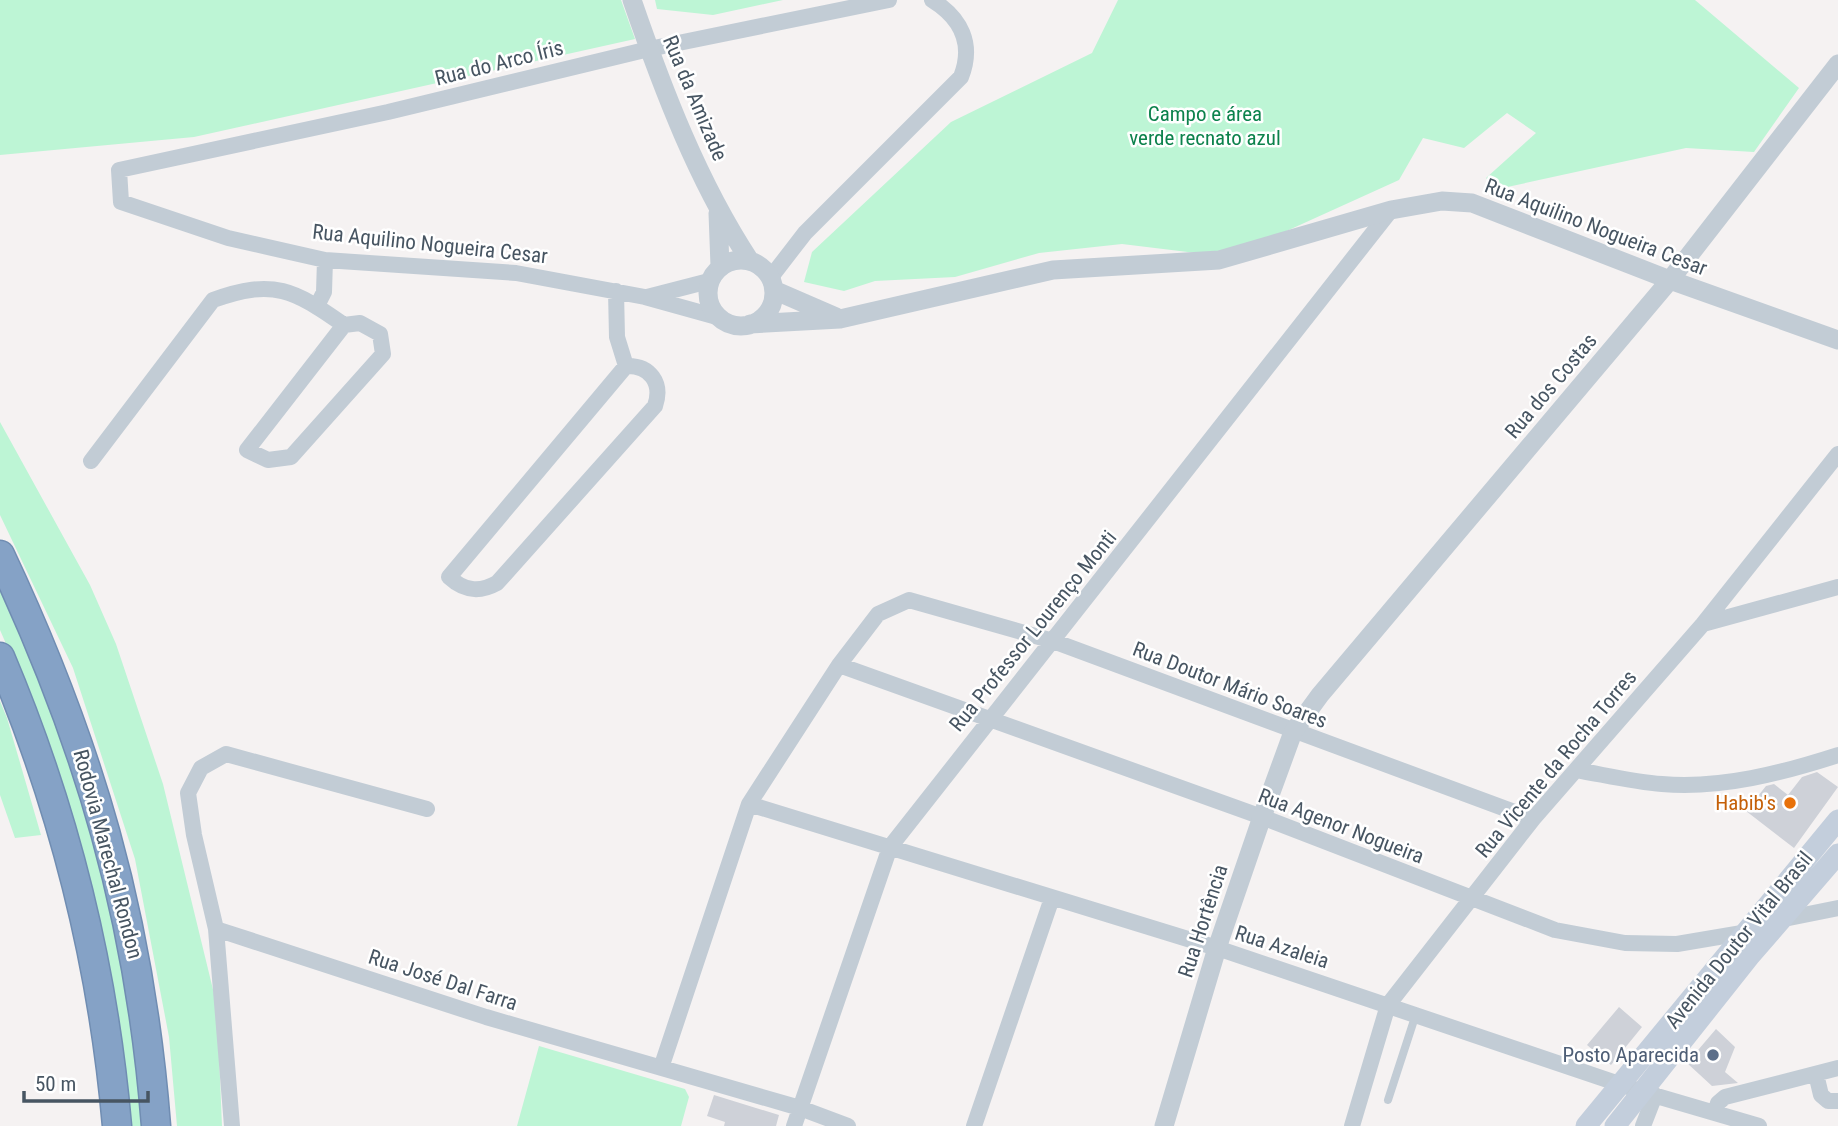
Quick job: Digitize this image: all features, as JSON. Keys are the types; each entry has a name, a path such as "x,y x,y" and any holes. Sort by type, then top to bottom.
{"highway":[{"name":"Rodovia Marechal Rondon","path":"0,555 68,709 103,816 132,931 142,991 156,1126"},
{"name":"Rodovia Marechal Rondon","path":"0,657 40,760 75,876 99,988 117,1126"}],"main road":[{"name":"Avenida Doutor Vital Brasil","path":"1586,1126 1741,934 1838,820"},
{"name":"Avenida Doutor Vital Brasil","path":"1615,1126 1649,1093 1749,957 1838,854"}],"street":[{"name":"Rua da Amizade","path":"632,0 649,48 718,212 750,261"},
{"name":"Rua do Arco Íris","path":"119,170 388,112 649,48 889,0"},
{"path":"840,319 773,284 750,261 740,259 715,273 707,295 717,317 736,324 762,321 771,311 773,284 805,233 961,77 969,58 961,29 947,9 932,0"},
{"name":"Rua dos Costas","path":"1293,732 1320,695 1670,280 1838,64"},
{"name":"Rua Aquilino Nogueira Cesar","path":"119,170 121,202 228,238 325,260 516,273 645,297 717,317"},
{"name":"Rua Aquilino Nogueira Cesar","path":"750,324 840,319 1053,270 1219,260 1391,210 1442,201 1472,202 1670,280 1838,340"},
{"name":"Rua Professor Lourenço Monti","path":"794,1126 890,847 988,719 1053,641 1391,210"},
{"name":"Rua da Amizade","path":"715,273 718,212"},
{"path":"317,306 327,276 325,260"},
{"name":"Rua Aquilino Nogueira Cesar","path":"645,297 715,273"},
{"path":"91,461 213,300 242,289 273,288 303,297 344,325 360,323 380,334 383,354 291,457 268,460 247,450 344,325"},
{"path":"616,291 617,337 626,366"},
{"path":"626,366 643,368 656,380 658,398 655,406 497,583 477,591 456,584 449,577 626,366"},
{"name":"Rua Vicente da Rocha Torres","path":"1352,1126 1388,1005 1533,819 1703,624 1838,454"},
{"path":"1703,624 1838,587"},
{"name":"Rua Doutor Mário Soares","path":"839,665 878,614 909,600 1053,641 1533,819"},
{"path":"661,1068 748,804 839,665"},
{"name":"Rua Agenor Nogueira","path":"839,665 1262,817 1555,930 1593,939 1677,944 1741,934 1783,919 1838,908"},
{"name":"Rua Hortência","path":"1164,1126 1217,948 1293,732"},
{"path":"232,1126 216,929 194,835 188,793 201,768 226,754 427,809"},
{"path":"1576,770 1663,785 1729,782 1788,771 1838,755"},
{"name":"Rua Azaleia","path":"748,804 1217,948 1621,1084 1759,1126"},
{"path":"974,1126 1052,898"},
{"name":"Rua José Dal Farra","path":"216,929 473,1013 800,1108 848,1126"},
{"path":"1715,1112 1718,1103 1725,1097 1838,1068"},
{"path":"1816,1074 1821,1095 1828,1101 1838,1101"},
{"path":"1643,1126 1649,1093"}],"lane":[{"path":"1388,1100 1416,1014"}],"green space":[{"path":"0,0 621,0 635,39 194,137 0,155"},
{"path":"655,0 783,0 713,15 657,9"},
{"name":"Campo e área verde recnato azul","path":"1118,0 1695,0 1799,88 1754,152 1686,148 1498,189 1486,178 1536,133 1507,113 1464,148 1423,138 1399,180 1229,257 1122,244 1039,253 955,277 875,281 844,291 804,282 812,252 951,122 1092,53"},
{"path":"0,422 90,585 116,644 163,784 217,1006 222,1126 177,1126 169,1037 135,859 73,668 0,515"},
{"path":"0,577 24,627 106,863 147,1126 129,1126 28,694 0,630"},
{"path":"0,701 41,835 15,838 0,795"},
{"path":"539,1046 685,1089 689,1097 681,1126 517,1126"}],"building":[{"name":"Habib's","path":"1817,772 1838,787 1794,848 1746,811 1766,786 1774,784 1788,795 1802,777"},
{"name":"Posto Aparecida","path":"1619,1007 1642,1027 1611,1065 1587,1045"},
{"name":"Posto Aparecida","path":"1716,1029 1735,1047 1725,1072 1738,1083 1712,1086 1687,1063"},
{"path":"714,1095 779,1115 776,1126 724,1126 725,1122 707,1116"}],"place":[{"name":"Habib's","path":"1790,803"},
{"name":"Posto Aparecida","path":"1713,1055"}]}
